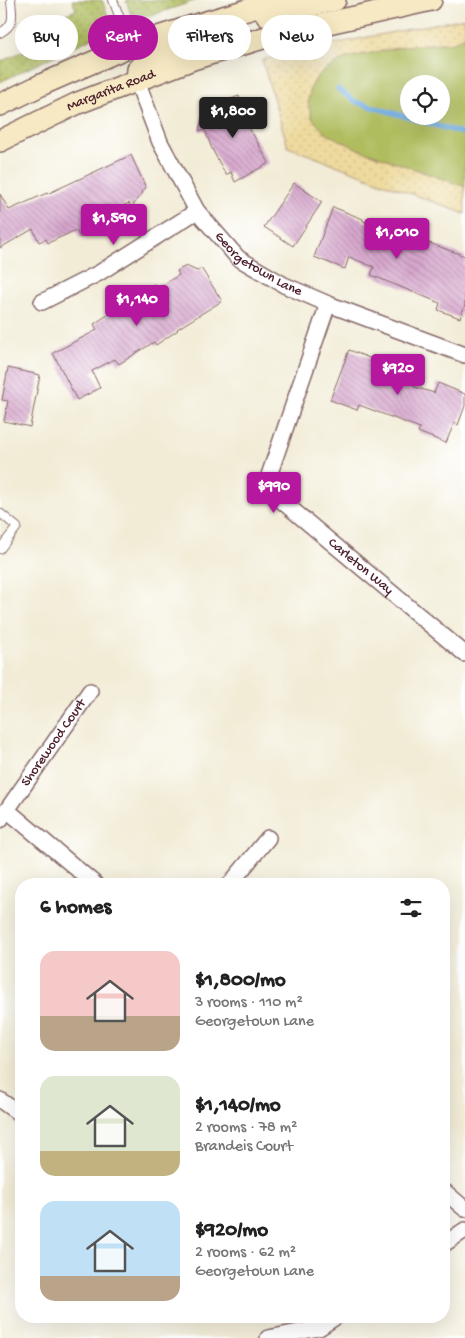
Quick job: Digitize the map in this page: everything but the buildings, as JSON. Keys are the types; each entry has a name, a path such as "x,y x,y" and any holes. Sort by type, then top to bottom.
{"main road":[{"path":"158,37 281,0"},
{"path":"137,81 138,69 146,61 161,52 238,25 285,11 334,0"},
{"name":"Margarita Road","path":"0,141 78,103 193,59 270,36 431,0"},
{"path":"0,105 98,60"}],"street":[{"name":"Georgetown Lane","path":"137,81 160,142 197,211 238,258 284,286 465,355"},
{"path":"42,302 99,273 197,211"},
{"name":"Carleton Way","path":"328,304 265,487 465,654"},
{"name":"Shorewood Court","path":"4,815 90,691"},
{"path":"4,815 88,878"},
{"path":"235,878 268,838"},
{"path":"0,1100 15,1111"},
{"path":"450,1196 465,1209"},
{"path":"450,1240 465,1230"},
{"path":"268,1338 321,1333 330,1323"}],"lane":[{"path":"0,33 12,23 11,0"},
{"path":"113,0 119,15"},
{"path":"0,513 17,527 0,549"}],"green space":[{"path":"72,0 102,0 108,15 88,15 88,40 78,45 78,15 66,14 76,10"},
{"path":"126,0 197,0 153,15 136,13 131,15"},
{"path":"465,36 465,187 358,149 324,133 312,118 308,103 310,89 318,75 345,58 412,45 454,42"},
{"path":"15,55 15,60 46,60 0,82 0,62"}],"sand":[{"path":"465,18 465,36 454,42 412,45 345,58 318,75 310,89 308,103 312,118 325,133 358,149 465,187 465,214 288,147 262,60 332,60 332,44"}],"waterway":[{"path":"338,89 356,102 465,134"}]}
